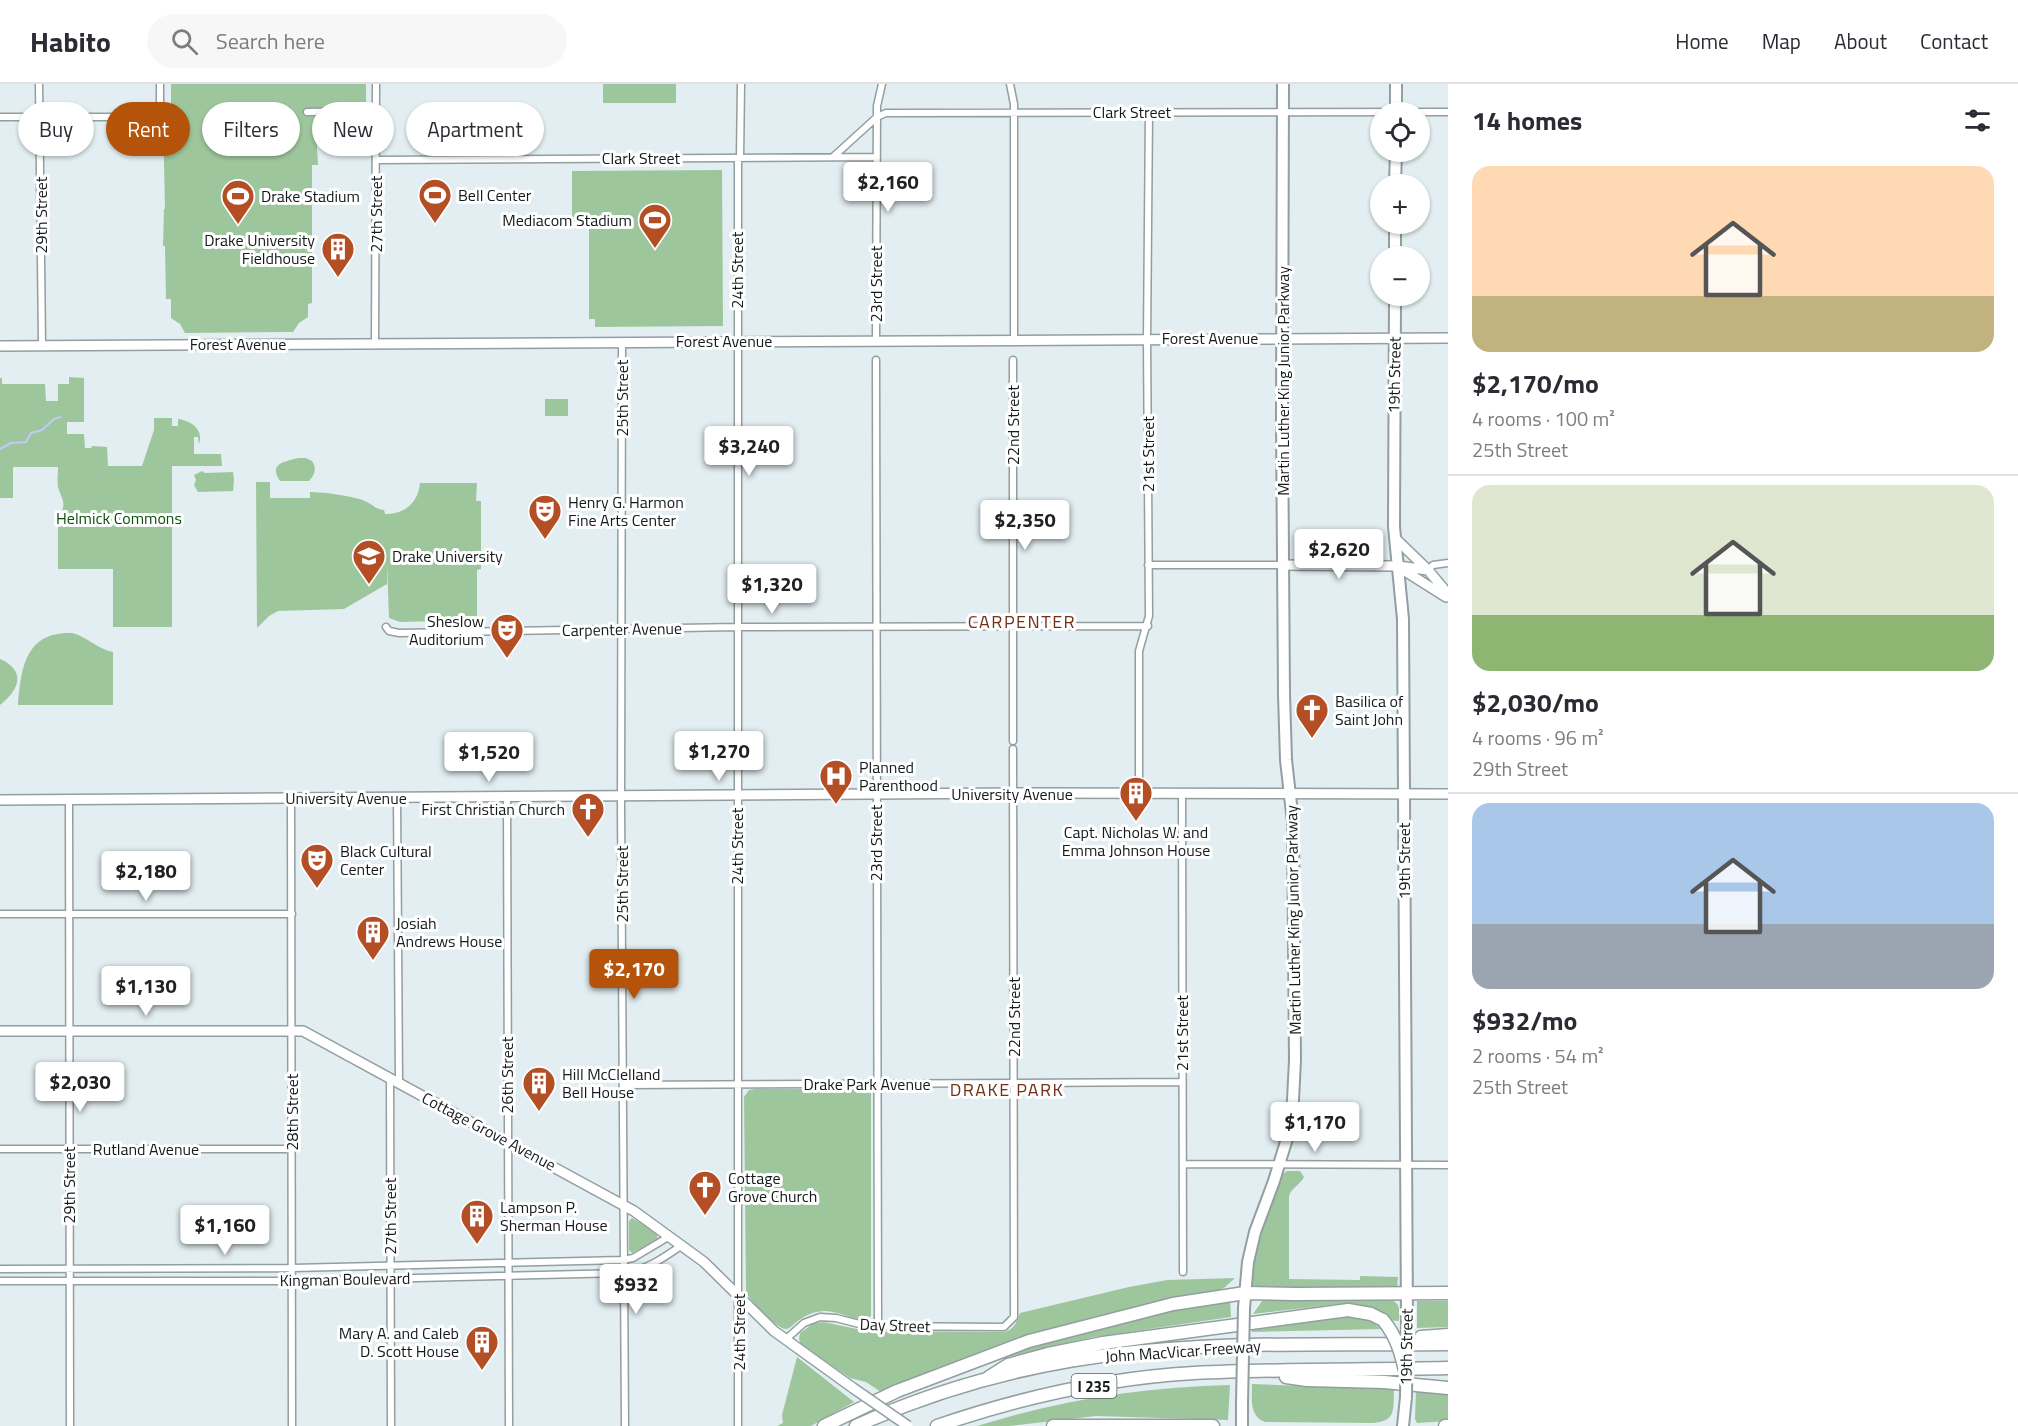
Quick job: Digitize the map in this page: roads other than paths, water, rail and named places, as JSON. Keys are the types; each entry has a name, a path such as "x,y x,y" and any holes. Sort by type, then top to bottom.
{"highway":[{"path":"824,1426 897,1391 1029,1341 1173,1304 1245,1293 1448,1293"},
{"path":"982,1382 1008,1365 1048,1354 1124,1339 1339,1311 1359,1311 1383,1320 1396,1340 1407,1379"},
{"path":"1276,1345 1448,1335"},
{"name":"John MacVicar Freeway","path":"856,1426 894,1409 982,1382 1065,1362 1111,1355 1172,1348 1448,1344"},
{"name":"John MacVicar Freeway","path":"936,1426 1021,1401 1122,1381 1193,1373 1448,1368"},
{"path":"1256,1372 1307,1380 1384,1382 1448,1388"},
{"path":"1053,1426 1213,1426"}],"main road":[{"name":"Martin Luther King Junior Parkway","path":"1242,1426 1244,1308 1248,1262 1255,1232 1280,1164 1291,1117 1295,1060 1293,822 1285,740 1282,565 1283,84"},
{"path":"1396,84 1396,102"},
{"name":"19th Street","path":"1395,306 1394,490 1403,619 1407,1294 1407,1379 1403,1426"},
{"name":"Forest Avenue","path":"0,346 1448,338"},
{"path":"1396,539 1428,570 1448,596"},
{"path":"1282,565 1398,566 1428,570"},
{"path":"1398,566 1448,596"},
{"name":"University Avenue","path":"0,800 876,794 1448,794"},
{"name":"Cottage Grove Avenue","path":"0,1031 303,1031 623,1204 671,1236 714,1271 785,1340 908,1426"}],"street":[{"name":"29th Street","path":"39,84 40,102"},
{"path":"94,117 153,117 160,110 160,84"},
{"name":"27th Street","path":"376,84 376,102"},
{"name":"24th Street","path":"738,1426 737,341 741,84"},
{"name":"23rd Street","path":"876,340 876,157 877,117 882,84"},
{"path":"1010,84 1014,112 1014,340"},
{"path":"307,112 312,112"},
{"name":"21st Street","path":"1139,794 1139,651 1142,637 1148,626 1149,112"},
{"name":"Clark Street","path":"877,117 886,113 1370,112"},
{"name":"Clark Street","path":"1430,112 1448,112"},
{"path":"0,117 18,117"},
{"path":"833,157 877,117"},
{"name":"29th Street","path":"40,156 42,345"},
{"name":"27th Street","path":"375,343 376,156"},
{"name":"Clark Street","path":"376,160 876,157"},
{"name":"25th Street","path":"622,342 621,796 625,1426"},
{"name":"23rd Street","path":"876,360 878,1326"},
{"name":"22nd Street","path":"1012,360 1013,741"},
{"path":"1428,570 1433,565 1448,563"},
{"path":"1148,565 1282,565"},
{"name":"Carpenter Avenue","path":"386,627 389,631 399,633 737,627 1148,626"},
{"name":"22nd Street","path":"1012,1321 1015,1300 1013,749"},
{"name":"21st Street","path":"1182,794 1183,1272"},
{"name":"27th Street","path":"391,1426 390,1266 397,797"},
{"name":"26th Street","path":"507,797 509,1426"},
{"name":"28th Street","path":"291,798 292,1426"},
{"name":"29th Street","path":"69,799 70,1426"},
{"path":"0,914 292,914"},
{"name":"Drake Park Avenue","path":"623,1085 1182,1082"},
{"name":"Rutland Avenue","path":"0,1149 292,1149"},
{"path":"1183,1164 1448,1165"},
{"name":"Kingman Boulevard","path":"0,1269 293,1268 623,1260 633,1258 671,1236"},
{"name":"Kingman Boulevard","path":"0,1281 293,1281 624,1273 639,1270 683,1245"},
{"name":"Day Street","path":"785,1340 804,1323 820,1317 836,1318 857,1325 878,1326 1004,1327 1012,1321"}],"waterway":[{"path":"0,449 11,443 26,442 31,433 42,430 54,419 61,417"}],"place":[{"name":"Bell Center","path":"435,224"},
{"name":"Drake Stadium","path":"238,225"},
{"name":"Mediacom Stadium","path":"655,249"},
{"name":"Drake University Fieldhouse","path":"338,278"},
{"name":"Henry G. Harmon Fine Arts Center","path":"545,540"},
{"name":"Drake University","path":"369,585"},
{"name":"Sheslow Auditorium","path":"507,659"},
{"name":"Basilica of Saint John","path":"1312,739"},
{"name":"Planned Parenthood","path":"836,805"},
{"name":"Capt. Nicholas W. and Emma Johnson House","path":"1136,822"},
{"name":"First Christian Church","path":"588,838"},
{"name":"Black Cultural Center","path":"317,889"},
{"name":"Josiah Andrews House","path":"373,961"},
{"name":"Hill McClelland Bell House","path":"539,1112"},
{"name":"Cottage Grove Church","path":"705,1216"},
{"name":"Lampson P. Sherman House","path":"477,1245"},
{"name":"Mary A. and Caleb D. Scott House","path":"482,1371"}],"district":[{"name":"CARPENTER","path":"1022,621"},
{"name":"DRAKE PARK","path":"1007,1089"}],"park label":[{"name":"Helmick Commons","path":"119,518"}]}
